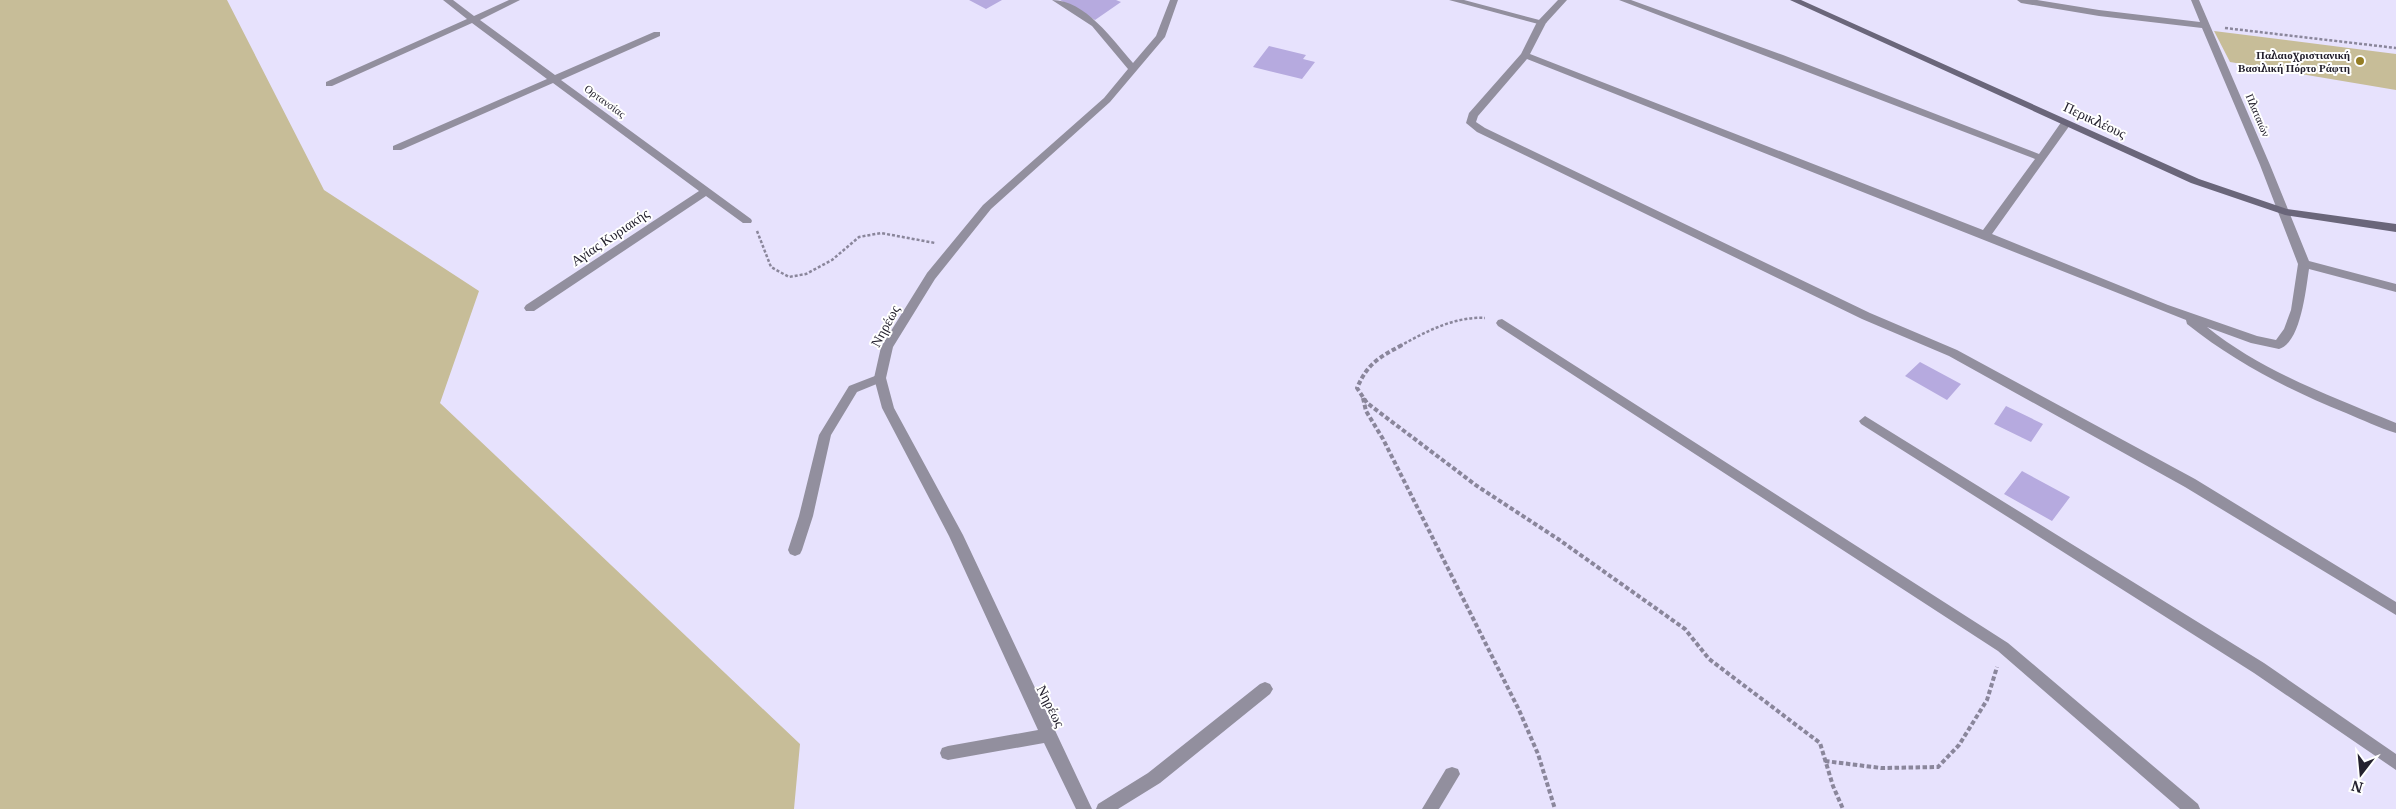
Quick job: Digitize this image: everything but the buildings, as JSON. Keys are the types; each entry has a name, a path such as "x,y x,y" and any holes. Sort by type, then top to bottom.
{"main road":[{"name":"Περικλέους","path":"1794,0 2195,181 2285,212 2396,228"}],"street":[{"name":"Ορτανσίας","path":"447,0 747,222"},
{"path":"329,84 472,18 516,0"},
{"path":"1056,0 1095,24 1133,69"},
{"name":"Νηρέως","path":"1084,809 1030,699 956,535 888,408 880,378 887,347 931,276 987,207 1107,100 1160,37 1174,0"},
{"path":"1453,0 1542,22"},
{"path":"1562,0 1542,22 1525,56 1473,115 1471,123 1481,130 1866,316 1953,353 2190,484 2396,609"},
{"path":"1623,0 1780,57 2041,158"},
{"path":"2021,0 2099,13 2207,26"},
{"name":"Πλαταιών","path":"2194,0 2207,26 2285,212 2304,264"},
{"path":"397,148 657,34"},
{"path":"1525,56 1985,235 2186,316 2255,340 2279,345 2290,330 2297,310 2304,264 2396,288"},
{"path":"1985,235 2066,123"},
{"name":"Αγίας Κυριακής","path":"530,308 706,191"},
{"path":"2186,316 2216,343 2279,380 2396,428"},
{"path":"1502,322 2003,647 2192,809"},
{"path":"795,550 806,516 825,435 852,389 880,378"},
{"path":"1865,421 2259,668 2396,764"},
{"path":"1104,809 1154,778 1265,689"},
{"path":"948,753 1049,735"},
{"path":"1430,809 1452,774"}],"path":[{"path":"2207,26 2396,48"},
{"path":"747,222 756,228 771,267 789,277 806,274 832,260 859,237 881,233 955,248"},
{"path":"1502,322 1477,316 1453,320 1407,343 1367,368 1357,388 1367,403 1477,486 1558,539 1685,629 1709,659 1820,743 1843,809"},
{"path":"1362,395 1366,411 1383,439 1519,710 1538,754 1555,809"},
{"path":"1825,761 1881,768 1938,767 1959,745 1987,700 2003,647"}],"shaded area":[{"path":"0,0 227,0 324,190 479,291 440,403 800,744 794,809 0,809"},
{"path":"2214,31 2396,54 2396,90 2230,62"}],"place":[{"name":"Παλαιοχριστιανική Βασιλική Πόρτο Ράφτη","path":"2360,61"}]}
